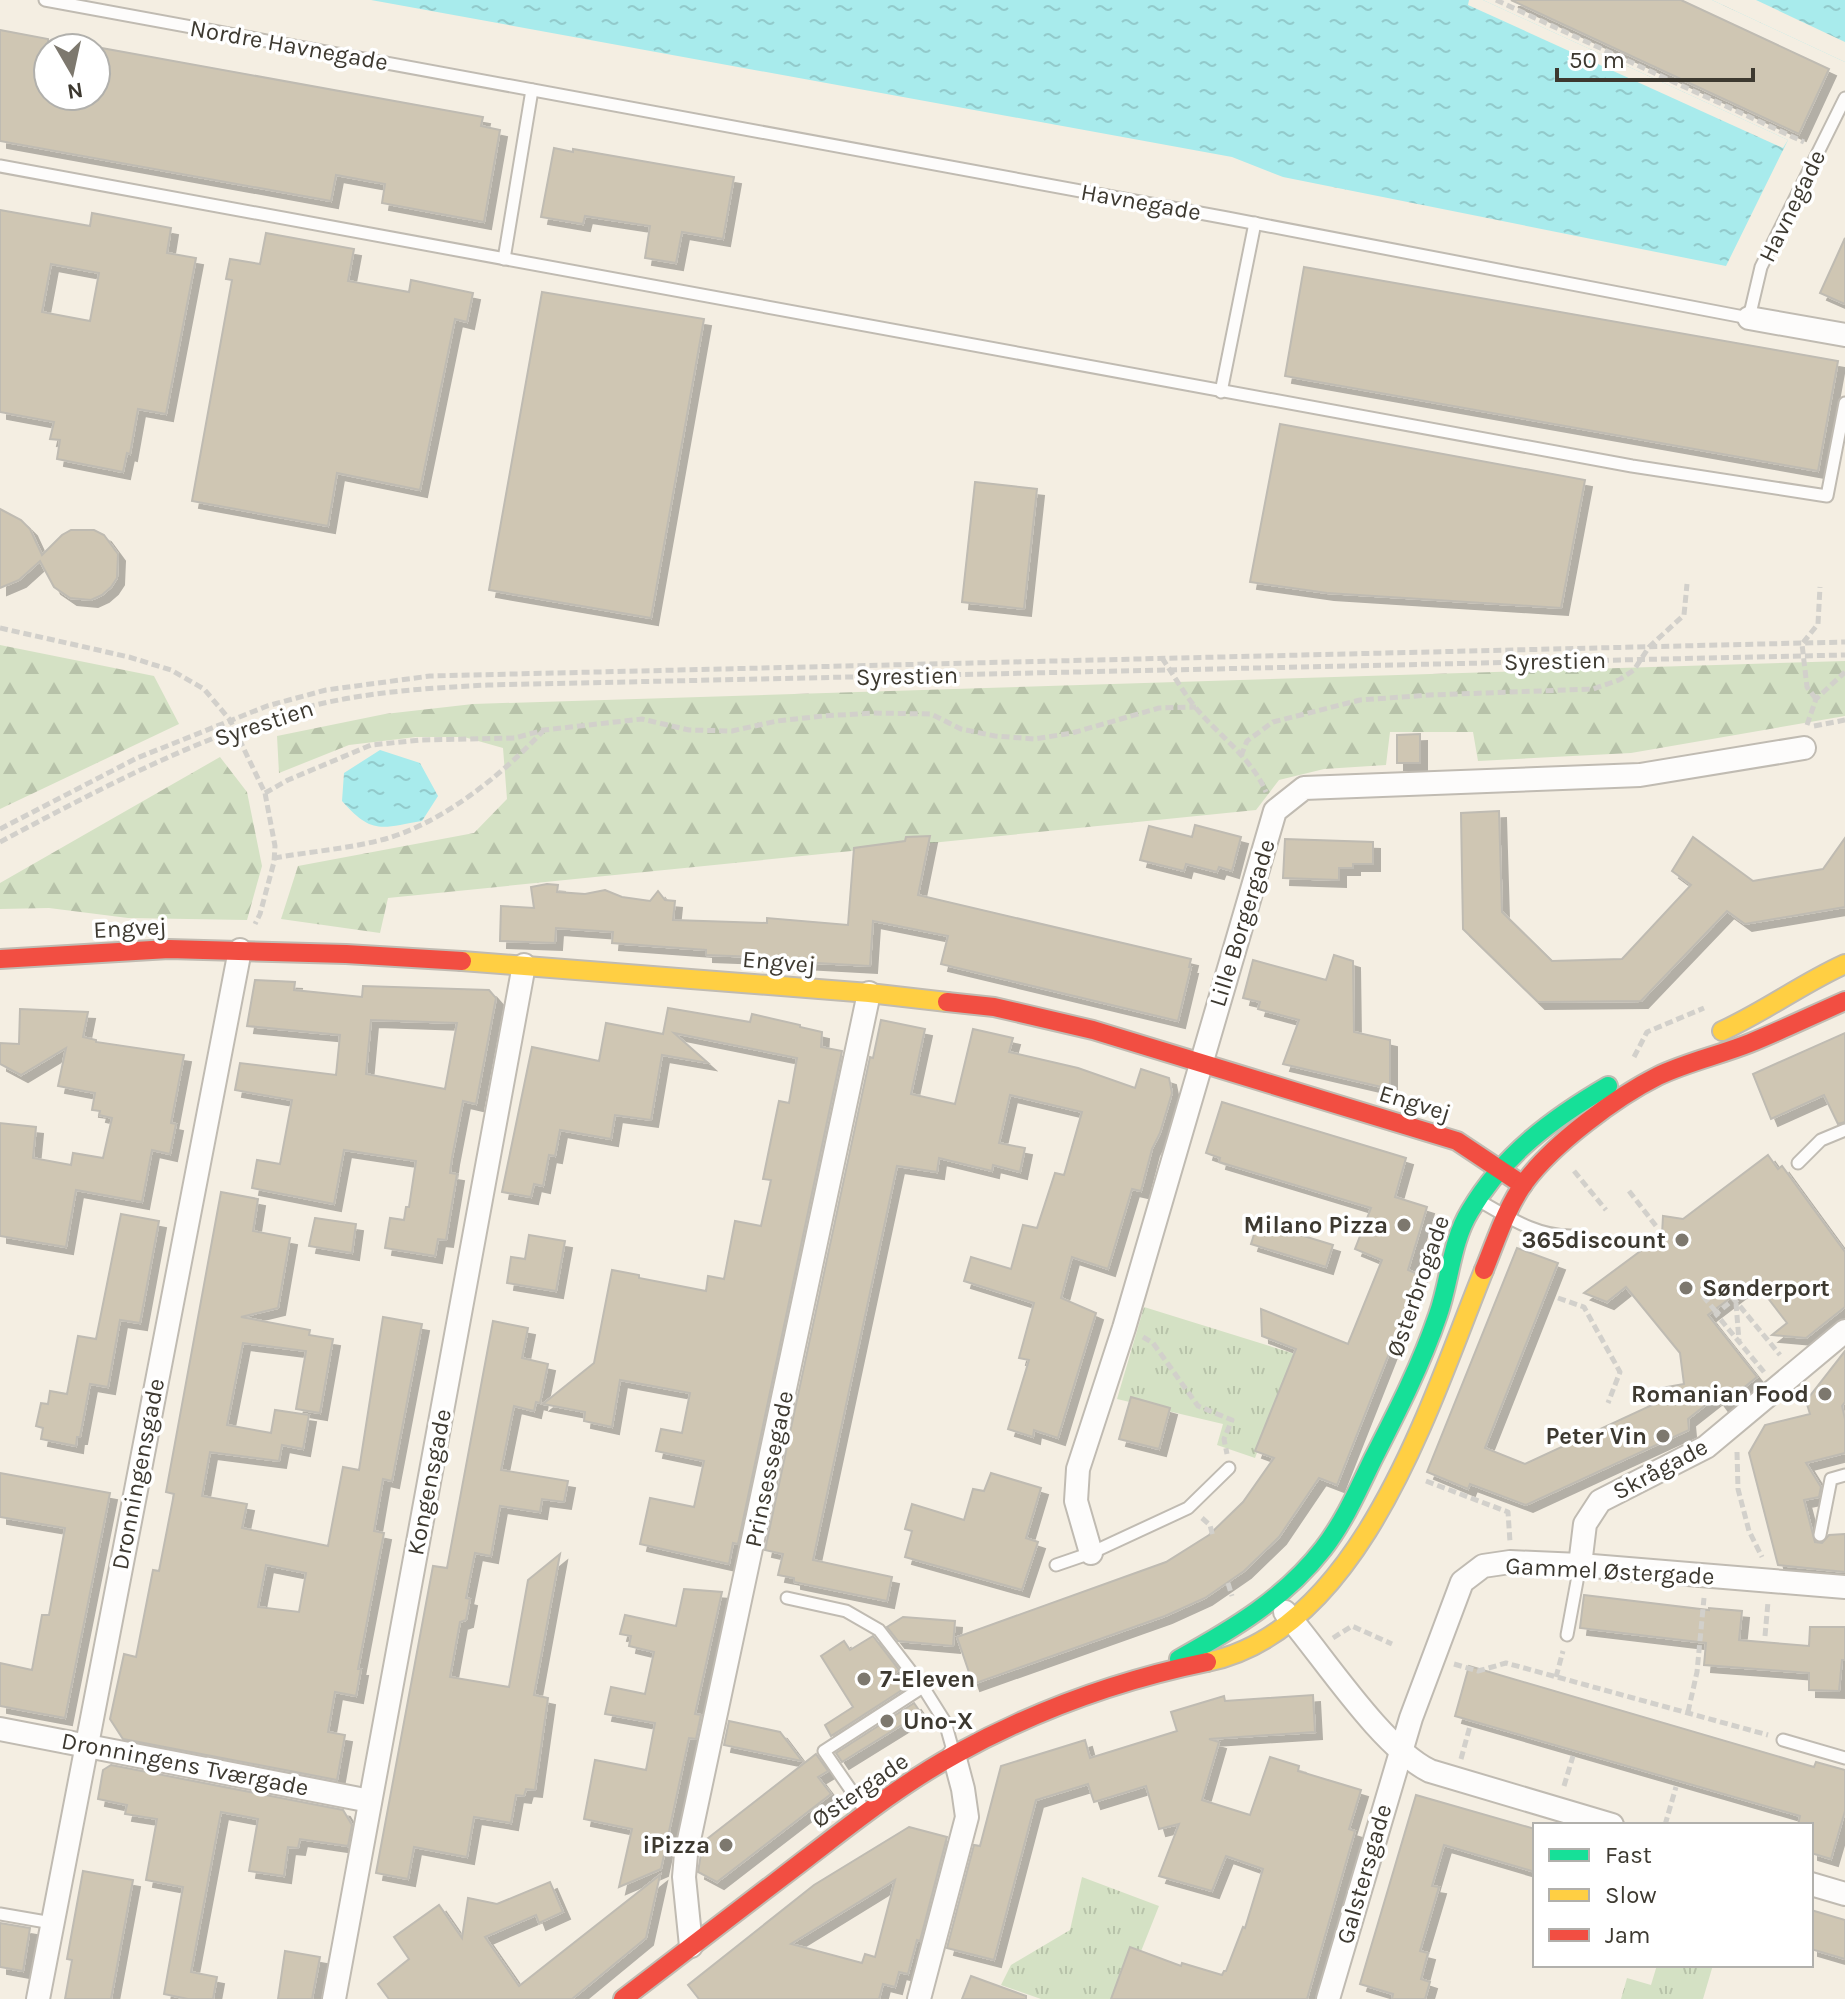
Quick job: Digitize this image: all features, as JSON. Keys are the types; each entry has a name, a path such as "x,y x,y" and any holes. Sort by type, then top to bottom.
{"main road":[{"name":"Engvej","path":"0,959 169,949 240,950 524,965 869,993 994,1007 1093,1030 1465,1144 1523,1185"},
{"name":"Østerbrogade","path":"1273,1599 1323,1548 1345,1516 1414,1373 1444,1298 1462,1228 1477,1200 1500,1170 1537,1130 1559,1114 1622,1078 1760,1014 1812,979 1845,964"},
{"path":"1293,1622 1322,1595 1344,1568 1370,1527 1414,1441 1506,1216 1537,1167 1577,1131 1659,1076 1750,1043 1845,1001"},
{"name":"Østergade","path":"1153,1673 1245,1622 1273,1599"},
{"name":"Østergade","path":"630,1997 691,1946 866,1813 954,1755 1026,1719 1153,1673 1228,1658 1253,1647 1293,1622"}],"street":[{"name":"Havnegade","path":"1749,318 1845,335"},
{"name":"Lille Borgergade","path":"1091,1553 1076,1501 1078,1469 1124,1328 1275,811 1304,788 1640,775 1805,738"},
{"name":"Dronningensgade","path":"38,1999 240,950"},
{"name":"Kongensgade","path":"334,1999 524,965"},
{"name":"Prinsessegade","path":"691,1946 684,1877 686,1854 869,993"},
{"name":"Skrågade","path":"1580,1565 1585,1524 1600,1501 1706,1447 1845,1331"},
{"name":"Gammel Østergade","path":"1401,1750 1462,1582 1483,1566 1510,1562 1770,1581 1821,1578 1845,1587"},
{"path":"1273,1599 1376,1725 1415,1764 1605,1823"},
{"name":"Dronningens Tværgade","path":"0,1729 370,1801"},
{"name":"Galstersgade","path":"1328,1999 1401,1750"},
{"path":"919,1999 967,1817 954,1755"},
{"path":"1813,1885 1845,1894"}],"lane":[{"name":"Nordre Havnegade","path":"45,0 532,90"},
{"name":"Havnegade","path":"532,90 1255,223 1749,318 1761,267 1845,98"},
{"path":"504,259 532,90"},
{"path":"0,166 1221,392 1632,466 1827,496 1845,403"},
{"path":"1221,392 1255,223"},
{"path":"1798,1163 1821,1140 1845,1130"},
{"path":"1477,1200 1537,1231 1573,1236"},
{"path":"1056,1565 1091,1553 1188,1508 1229,1468"},
{"path":"1820,1535 1831,1479 1845,1475"},
{"path":"1567,1635 1580,1565"},
{"path":"787,1598 846,1611 879,1630 923,1687 945,1722 954,1755"},
{"path":"866,1813 824,1751 923,1687"},
{"path":"1783,1740 1845,1758"},
{"path":"0,1914 52,1923"}],"path":[{"path":"1496,0 1819,149"},
{"path":"1241,756 1247,741 1273,722 1360,700 1593,689 1619,680 1634,670 1649,647 1684,615 1687,584"},
{"path":"1816,699 1807,687 1802,644 1818,624 1820,587"},
{"path":"0,628 129,657 171,670 204,689 230,720 265,793 275,846 260,914 240,950"},
{"name":"Syrestien","path":"0,829 137,758 267,706 326,690 430,676 1845,642"},
{"name":"Syrestien","path":"0,842 167,758 235,730 307,707 437,688 1845,655"},
{"path":"1162,658 1196,707 1261,781 1275,811"},
{"path":"1805,738 1816,699 1845,672"},
{"path":"265,793 371,745 420,740 515,738 544,730 642,719 689,730 732,731 777,721 873,713 931,714 961,729 1034,739 1072,733 1159,708 1196,707"},
{"path":"274,858 379,841 448,811 524,751 544,730"},
{"path":"1574,1171 1606,1210"},
{"path":"1629,1191 1656,1226"},
{"path":"1703,1296 1777,1388"},
{"path":"1558,1298 1584,1307 1620,1372 1608,1403"},
{"path":"1717,1313 1734,1299 1795,1373"},
{"path":"1736,1302 1739,1342"},
{"path":"1124,1328 1153,1343 1198,1406 1232,1420 1224,1439 1229,1468"},
{"path":"1739,1420 1738,1489 1749,1531 1770,1581 1765,1636"},
{"path":"1399,1470 1508,1512 1510,1562"},
{"path":"1688,1712 1697,1672 1706,1575"},
{"path":"1315,1650 1352,1626 1392,1644"},
{"path":"1556,1677 1567,1635"},
{"path":"1434,1658 1478,1671 1506,1663 1783,1740"},
{"path":"1456,1779 1470,1726"},
{"path":"1557,1809 1573,1756"},
{"path":"1666,1823 1676,1787"}],"green space":[{"path":"0,645 154,676 179,724 0,809"},
{"path":"1845,661 1845,716 1631,753 1478,761 1473,732 1390,732 1386,765 1324,769 1279,780 1256,810 388,898 380,933 281,919 298,866 474,833 507,799 503,748 464,737 416,737 349,745 279,773 277,736 385,714 473,704"},
{"path":"220,757 247,792 262,866 247,920 128,918 49,908 0,909 0,883"},
{"path":"1144,1307 1295,1354 1255,1458 1217,1445 1223,1424 1117,1399"},
{"path":"1082,1877 1159,1906 1122,1999 1041,1999 1001,1985 1011,1965 1070,1930"},
{"path":"1656,1967 1712,1967 1703,1999 1621,1999 1627,1978 1651,1985"}],"water":[{"path":"371,0 1483,0 1788,140 1726,266 1283,177 1232,157"},
{"path":"1712,0 1845,0 1845,62"},
{"path":"380,750 420,763 438,796 422,821 387,827 370,824 342,801 344,773"}],"pier":[{"path":"1469,0 1483,0 1788,140 1783,148 1468,5"},
{"path":"1712,0 1756,0 1845,42 1845,62"}],"building":[{"path":"1511,0 1681,0 1829,69 1799,134"},
{"path":"0,30 32,36 32,112 112,112 112,50 483,117 481,126 500,130 484,222 382,203 385,184 336,175 331,201 0,141"},
{"path":"554,148 734,177 723,239 682,232 676,263 645,258 650,226 585,216 583,224 541,217"},
{"path":"0,210 90,226 92,213 171,228 167,253 196,258 166,414 138,409 130,454 127,453 123,472 57,459 60,440 50,439 54,422 0,412","holes":["51,264 99,273 90,321 42,312"]},
{"path":"266,233 354,249 348,281 409,292 411,280 473,293 467,322 455,319 420,490 337,473 328,526 192,501 232,280 226,279 230,259 260,264"},
{"path":"1845,238 1845,304 1820,293"},
{"path":"1304,267 1838,361 1818,471 1285,376"},
{"path":"542,292 704,319 651,618 489,590"},
{"path":"1280,424 1585,480 1561,608 1327,593 1250,582"},
{"path":"975,482 1037,489 1024,609 962,602"},
{"path":"0,509 21,520 30,529 42,555 71,530 94,530 104,535 118,554 117,578 102,595 91,600 70,598 54,587 40,561 19,580 0,588"},
{"path":"1420,734 1420,763 1397,763 1397,735"},
{"path":"1499,811 1502,912 1552,961 1622,959 1691,885 1672,871 1693,837 1753,881 1823,869 1845,838 1845,907 1745,924 1727,911 1641,1001 1538,1002 1463,929 1461,813"},
{"path":"1195,825 1241,837 1232,871 1219,867 1217,872 1186,864 1184,871 1140,860 1149,826 1192,837"},
{"path":"930,836 918,895 1191,959 1178,1021 941,964 948,936 873,921 870,966 706,955 706,950 612,943 613,932 556,928 555,943 500,941 501,906 534,908 531,887 547,884 558,885 557,892 585,894 605,890 622,897 650,901 658,891 665,900 675,901 673,920 767,923 767,918 848,925 854,848 905,841 906,837"},
{"path":"1285,839 1373,842 1373,864 1339,868 1339,880 1283,878"},
{"path":"1334,955 1353,961 1354,1032 1390,1040 1390,1089 1283,1064 1299,1020 1258,1009 1260,1002 1243,998 1253,960 1326,980"},
{"path":"255,980 295,982 294,990 362,997 363,986 489,990 496,998 476,1104 463,1101 450,1173 457,1174 446,1240 438,1239 435,1256 385,1248 390,1218 404,1220 406,1207 409,1207 416,1161 344,1150 334,1204 252,1188 257,1160 280,1164 292,1100 235,1090 240,1063 336,1075 340,1035 247,1026","holes":["371,1020 457,1023 445,1089 366,1074"]},
{"path":"668,1008 750,1022 752,1014 800,1025 822,1032 821,1047 842,1051 738,1544 733,1543 729,1564 640,1544 650,1498 694,1507 704,1461 656,1451 661,1429 682,1433 690,1393 620,1380 612,1427 584,1421 585,1412 543,1404 594,1363 612,1270 706,1291 708,1276 724,1279 735,1221 761,1226 771,1180 763,1179 779,1101 789,1103 797,1058 674,1033 708,1063 662,1055 651,1120 615,1115 611,1139 560,1130 555,1156 549,1155 543,1186 534,1184 531,1197 502,1192 532,1047 599,1061 606,1023 663,1034"},
{"path":"20,1009 88,1012 83,1037 96,1042 184,1055 171,1123 176,1124 170,1154 152,1150 142,1202 76,1190 66,1247 0,1236 0,1123 36,1127 33,1158 71,1165 73,1153 103,1158 112,1118 92,1110 95,1093 58,1086 66,1048 21,1075 0,1064 0,1043 19,1044"},
{"path":"881,1020 925,1029 911,1094 955,1104 973,1029 1013,1038 1009,1052 1078,1068 1135,1088 1141,1069 1169,1078 1172,1093 1141,1191 1132,1189 1108,1269 1072,1257 1061,1298 1096,1313 1058,1438 1034,1430 1033,1437 1008,1429 1029,1360 1019,1358 1034,1303 964,1281 971,1257 1011,1269 1023,1225 1037,1228 1055,1173 1064,1175 1082,1112 1010,1095 999,1143 1025,1148 1020,1172 993,1165 992,1171 939,1158 937,1172 897,1166 813,1560 892,1577 887,1601 794,1582 794,1578 778,1575 783,1554 765,1550 870,1057 873,1058"},
{"path":"1845,1033 1845,1122 1838,1124 1824,1095 1771,1119 1753,1074"},
{"path":"1222,1102 1406,1158 1395,1197 1427,1207 1408,1270 1420,1275 1337,1485 1319,1478 1279,1537 1244,1571 1205,1598 1165,1616 973,1684 957,1637 1166,1562 1209,1535 1243,1502 1274,1458 1255,1451 1296,1349 1262,1336 1261,1309 1348,1344 1382,1260 1355,1249 1371,1208 1219,1162 1220,1158 1206,1153"},
{"path":"1768,1155 1778,1169 1782,1166 1845,1252 1845,1307 1806,1338 1772,1335 1787,1323 1754,1280 1708,1315 1757,1377 1722,1405 1716,1397 1688,1419 1689,1430 1526,1505 1470,1484 1468,1489 1427,1472 1517,1248 1558,1263 1485,1448 1525,1464 1663,1400 1661,1388 1684,1384 1680,1353 1626,1287 1607,1302 1584,1293 1662,1235 1663,1216 1683,1219"},
{"path":"221,1192 258,1199 253,1231 290,1238 278,1308 241,1317 310,1330 309,1335 333,1339 320,1413 296,1409 306,1351 243,1343 227,1425 271,1433 275,1410 309,1415 303,1449 282,1445 279,1461 210,1452 202,1496 247,1504 242,1528 328,1546 343,1467 359,1470 383,1317 422,1324 392,1481 383,1479 374,1531 384,1533 358,1669 361,1669 356,1696 335,1692 328,1732 345,1735 337,1780 123,1739 110,1719 124,1654 136,1657 153,1570 159,1571 174,1494 166,1492","holes":["266,1565 306,1573 299,1612 258,1607"]},
{"path":"121,1214 159,1221 140,1323 120,1320 108,1387 90,1384 76,1446 41,1439 43,1428 36,1426 41,1403 48,1404 50,1391 67,1394 78,1336 96,1339"},
{"path":"315,1218 356,1224 352,1253 309,1246"},
{"path":"1258,1222 1333,1245 1326,1267 1251,1244"},
{"path":"529,1235 565,1241 556,1291 507,1283 511,1257 525,1259"},
{"path":"493,1321 528,1328 522,1358 548,1364 540,1403 536,1402 534,1411 514,1406 501,1470 568,1481 564,1502 542,1499 540,1512 500,1506 491,1556 475,1553 466,1598 470,1599 466,1620 460,1622 450,1677 509,1687 528,1580 560,1554 534,1695 548,1698 535,1790 526,1789 524,1796 516,1795 511,1823 474,1817 467,1857 414,1847 408,1879 376,1873 433,1566 447,1568"},
{"path":"1845,1351 1845,1402 1842,1406 1845,1453 1806,1463 1821,1487 1819,1497 1804,1500 1815,1542 1822,1543 1829,1535 1845,1534 1845,1572 1778,1565 1749,1453 1765,1425 1810,1414 1806,1401"},
{"path":"1131,1397 1170,1408 1159,1449 1119,1439"},
{"path":"0,1473 110,1493 65,1718 0,1706 0,1663 32,1670 42,1615 49,1615 65,1528 0,1517"},
{"path":"991,1473 1041,1488 1026,1538 1038,1542 1022,1590 905,1557 912,1531 905,1529 912,1504 964,1520 973,1489 984,1491"},
{"path":"684,1589 722,1592 695,1714 701,1715 696,1739 689,1738 661,1869 619,1887 632,1829 584,1819 595,1760 646,1770 655,1723 605,1714 611,1687 645,1694 654,1652 629,1646 631,1636 620,1634 625,1615 676,1626"},
{"path":"1584,1595 1742,1611 1739,1640 1809,1646 1810,1627 1845,1627 1845,1660 1842,1660 1839,1691 1809,1690 1809,1673 1704,1665 1706,1643 1580,1628"},
{"path":"903,1617 955,1621 953,1646 898,1641 887,1627"},
{"path":"873,1636 899,1670 895,1673 905,1688 831,1736 825,1725 853,1707 821,1656 844,1641 850,1650"},
{"path":"1469,1666 1814,1767 1816,1762 1845,1770 1845,1811 1831,1859 1813,1854 1813,1823 1798,1823 1800,1816 1455,1716"},
{"path":"1313,1695 1315,1732 1209,1739 1219,1742 1202,1800 1250,1815 1270,1757 1299,1766 1298,1771 1361,1790 1349,1829 1355,1831 1307,1999 1111,1999 1130,1947 1181,1966 1182,1963 1222,1975 1245,1928 1263,1869 1226,1856 1212,1891 1159,1876 1179,1824 1159,1829 1146,1786 1094,1802 1088,1784 1036,1800 994,1960 947,1948 974,1845 980,1846 1001,1766 1085,1740 1090,1758 1177,1731 1171,1712 1224,1696 1225,1701"},
{"path":"914,1703 921,1713 842,1762 836,1753"},
{"path":"729,1721 780,1732 802,1761 724,1745"},
{"path":"816,1754 828,1771 818,1777 831,1794 717,1882 698,1872 703,1842"},
{"path":"111,1765 343,1810 352,1825 348,1846 300,1839 298,1848 288,1847 284,1876 249,1871 258,1819 221,1812 191,1972 217,1977 213,1999 188,1999 164,1994 183,1887 146,1880 157,1819 125,1814 127,1805 98,1799 103,1770"},
{"path":"1416,1795 1533,1828 1533,1871 1444,1845 1432,1886 1439,1887 1420,1951 1428,1953 1421,1979 1430,1982 1425,1999 1392,1999 1393,1994 1360,1984"},
{"path":"909,1827 947,1837 920,1941 917,1940 908,1974 899,1972 895,1987 883,1984 879,1999 699,1999 688,1985 814,1885","holes":["895,1880 875,1957 865,1954 862,1963 791,1944"]},
{"path":"83,1871 133,1880 111,1999 65,1999 72,1960 67,1959"},
{"path":"660,1875 646,1938 572,1999 389,1999 378,1984 409,1959 394,1937 439,1905 462,1938 468,1898 497,1904 550,1882 563,1912 539,1923 536,1915 485,1937 519,1986"},
{"path":"1813,1911 1845,1920 1845,1959 1813,1950"},
{"path":"0,1923 30,1928 23,1971 0,1967"},
{"path":"285,1951 320,1957 312,1999 278,1999"},
{"path":"971,1976 1026,1996 1026,1999 962,1999"}],"traffic: fast":[{"path":"1179,1659 1275,1598 1323,1549 1350,1506 1416,1370 1438,1315 1455,1249 1470,1211 1514,1155 1568,1111 1608,1086"}],"traffic: slow":[{"path":"462,961 947,1002"},
{"path":"1722,1031 1845,964"},
{"path":"1207,1662 1261,1642 1308,1606 1349,1559 1384,1503 1414,1443 1484,1270"}],"traffic: jam":[{"path":"0,959 169,949 462,961"},
{"path":"1484,1270 1507,1214 1525,1182 1568,1137 1605,1109 1658,1076 1750,1043 1845,1001"},
{"path":"947,1002 994,1007 1093,1030 1457,1141 1523,1185"},
{"path":"623,1999 861,1817 936,1765 1046,1711 1109,1688 1207,1662"}],"place":[{"name":"Milano Pizza","path":"1404,1225"},
{"name":"365discount","path":"1682,1240"},
{"name":"Sønderport","path":"1686,1288"},
{"name":"Romanian Food","path":"1825,1394"},
{"name":"Peter Vin","path":"1663,1436"},
{"name":"7-Eleven","path":"864,1679"},
{"name":"Uno-X","path":"887,1721"},
{"name":"iPizza","path":"726,1845"}]}
